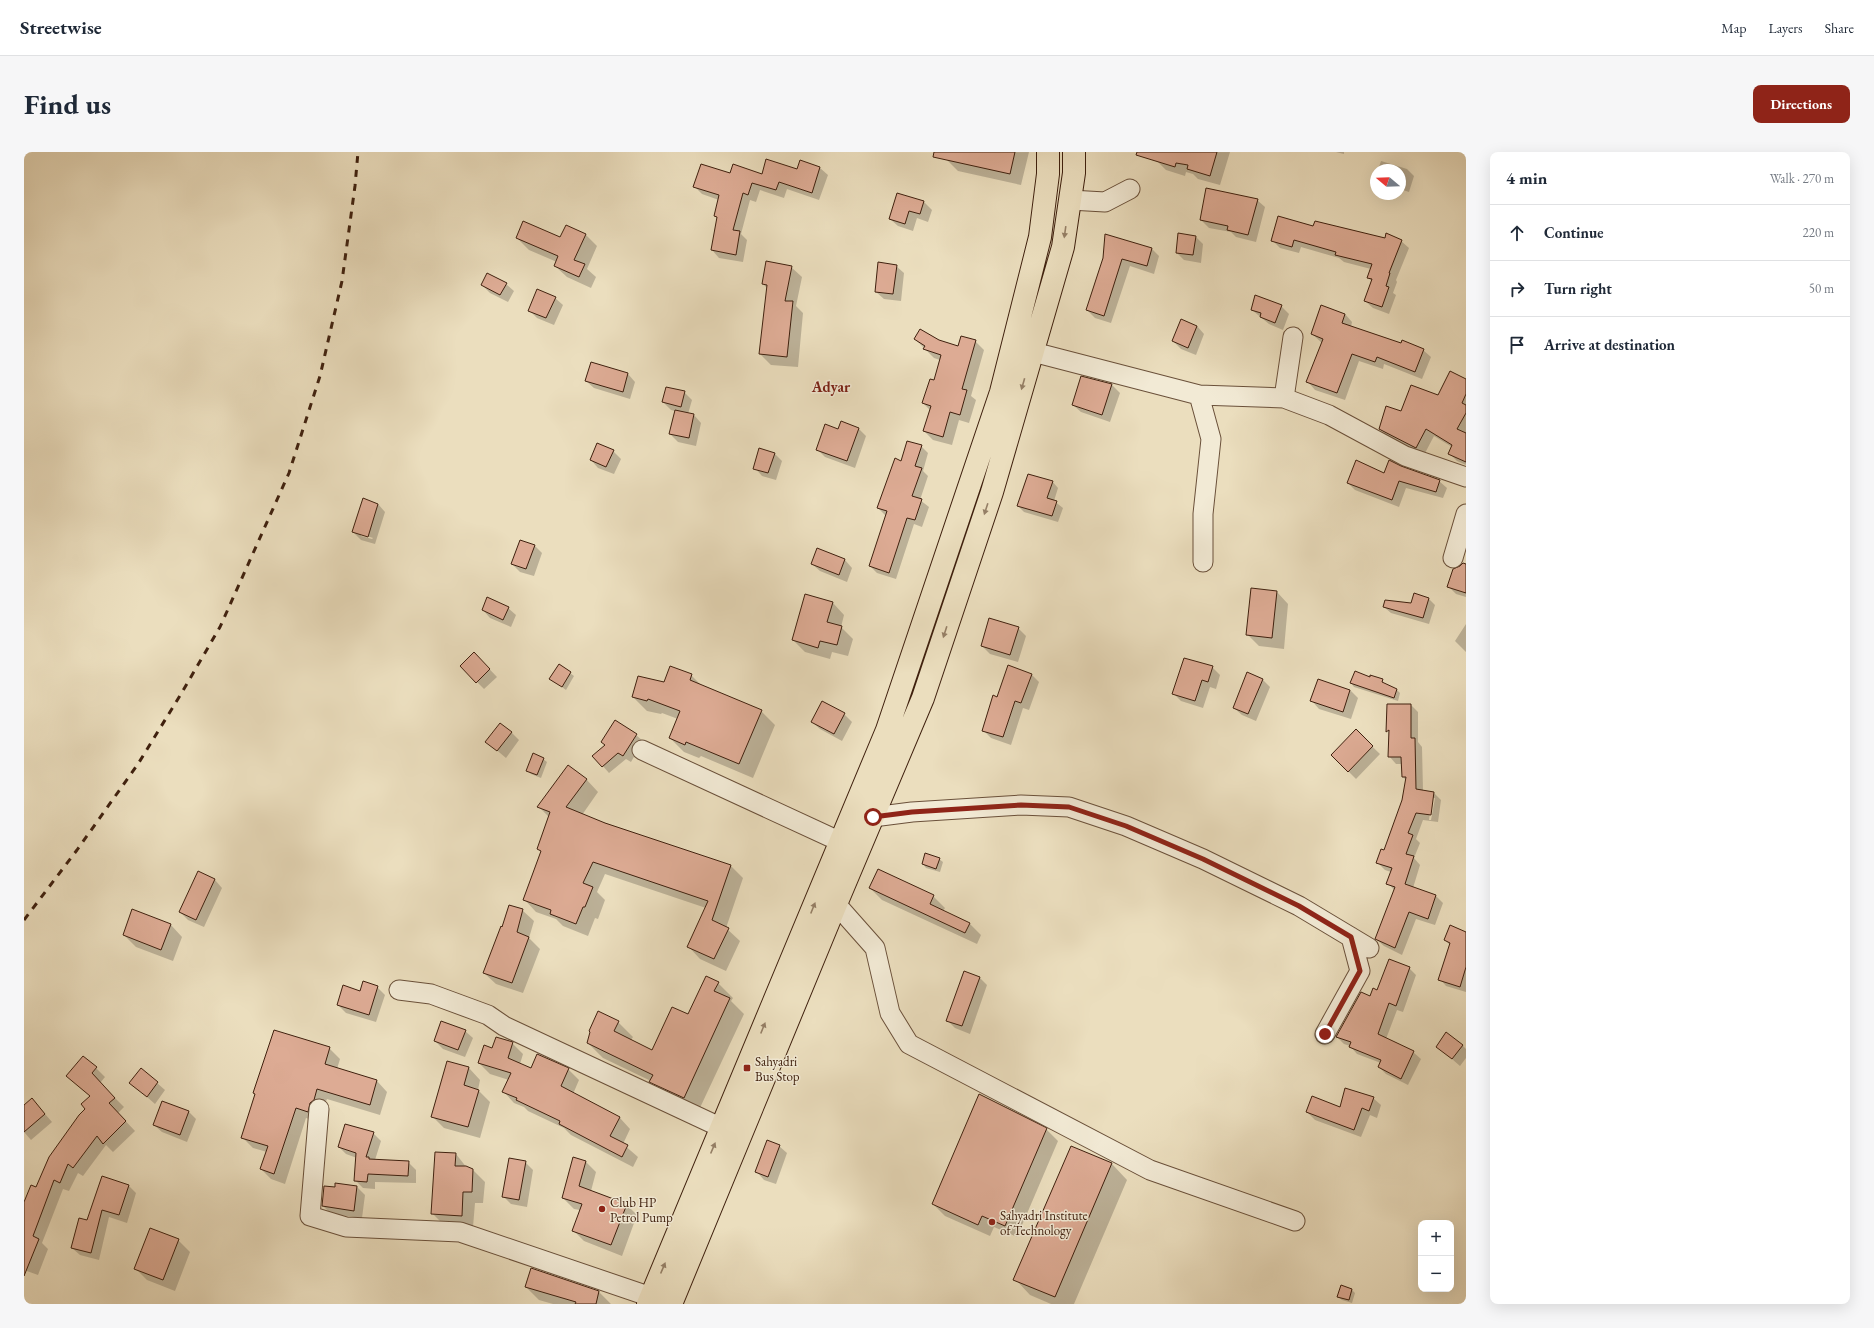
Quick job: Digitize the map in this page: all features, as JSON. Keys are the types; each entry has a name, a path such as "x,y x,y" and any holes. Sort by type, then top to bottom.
{"highway":[{"path":"649,1301 887,730 1001,392 1040,237 1048,174 1048,152"},
{"path":"671,1304 836,904 923,698 992,492 1063,247 1074,173 1074,152"}],"street":[{"path":"1070,200 1105,202 1130,189"},
{"path":"1284,398 1293,337"},
{"path":"1032,352 1200,395 1284,398 1329,415 1405,456 1466,477"},
{"path":"1200,395 1212,439 1203,514 1203,562"},
{"path":"1453,558 1466,514"},
{"path":"642,750 840,842"},
{"path":"873,817 912,812 1021,805 1069,807 1126,826 1203,859 1299,906 1368,948"},
{"path":"836,904 875,948 890,1013 909,1044 1150,1170 1295,1221"},
{"path":"1325,1034 1360,971 1351,937"},
{"path":"399,990 431,994 488,1015 504,1026 722,1128"},
{"path":"319,1109 310,1216 346,1227 460,1232 649,1301"}],"building":[{"path":"934,152 1015,152 1010,174 933,157"},
{"path":"1137,152 1217,152 1210,176 1187,169 1188,165 1176,163 1175,167 1136,155"},
{"path":"766,159 797,169 800,160 820,167 812,193 779,182 776,190 752,183 748,195 743,193 733,230 740,231 736,255 711,250 717,217 714,216 719,195 693,187 701,164 730,173 733,164 762,174"},
{"path":"1206,188 1258,199 1248,235 1227,230 1228,226 1200,220"},
{"path":"897,193 924,201 920,214 909,211 905,224 889,219"},
{"path":"1278,216 1313,226 1315,221 1385,238 1386,233 1402,240 1389,273 1386,286 1389,287 1382,307 1364,301 1372,279 1367,278 1372,264 1335,255 1336,252 1294,240 1292,247 1271,241"},
{"path":"523,221 560,237 566,225 586,234 574,260 585,264 579,277 554,266 558,256 516,238"},
{"path":"1178,233 1196,236 1193,255 1176,253"},
{"path":"1105,234 1152,248 1147,266 1122,259 1104,316 1086,310 1103,258"},
{"path":"766,261 792,266 785,301 793,301 787,357 759,354 767,285 762,284"},
{"path":"878,262 897,265 893,294 875,292"},
{"path":"487,273 507,283 500,295 481,285"},
{"path":"537,289 556,297 546,318 528,311"},
{"path":"1255,295 1282,305 1275,323 1260,317 1261,313 1251,310"},
{"path":"1321,305 1345,314 1342,323 1401,343 1402,340 1424,349 1415,372 1377,357 1375,362 1352,354 1337,393 1306,382 1323,339 1311,334"},
{"path":"1181,319 1197,326 1188,348 1172,341"},
{"path":"920,329 939,340 958,346 961,336 976,340 962,389 967,390 960,415 950,412 943,437 923,431 931,406 922,403 930,379 934,380 941,355 923,349 925,346 914,339"},
{"path":"591,362 628,373 623,392 585,381"},
{"path":"1450,371 1466,379 1466,394 1462,403 1466,405 1466,413 1457,429 1466,433 1466,462 1448,454 1452,445 1426,429 1416,448 1379,429 1386,406 1401,411 1411,385 1438,395"},
{"path":"1081,376 1112,384 1102,415 1072,405"},
{"path":"666,387 685,391 681,407 662,402"},
{"path":"675,410 694,414 689,438 669,434"},
{"path":"841,421 859,428 847,461 816,450 825,424 838,429"},
{"path":"907,441 922,445 915,466 922,468 912,496 922,499 915,520 907,518 889,573 869,566 887,511 877,508 895,458 901,461"},
{"path":"597,443 614,450 606,467 590,460"},
{"path":"759,448 775,453 768,473 753,469"},
{"path":"1356,460 1384,473 1389,460 1401,466 1440,480 1436,492 1399,481 1392,500 1347,483"},
{"path":"1028,474 1053,481 1047,498 1057,501 1052,516 1017,506"},
{"path":"363,498 378,504 368,537 352,532"},
{"path":"520,540 535,545 526,569 511,564"},
{"path":"817,548 845,559 839,575 811,564"},
{"path":"1463,563 1466,564 1466,593 1447,587 1453,569"},
{"path":"1251,588 1277,591 1272,638 1246,635"},
{"path":"1414,593 1429,598 1423,618 1383,607 1385,600 1411,603"},
{"path":"805,594 833,602 827,622 842,626 837,645 820,641 818,648 792,640"},
{"path":"487,597 509,607 503,620 482,610"},
{"path":"989,618 1019,627 1010,655 981,646"},
{"path":"474,652 490,669 476,683 460,666"},
{"path":"1184,658 1213,666 1208,682 1202,680 1195,701 1172,694"},
{"path":"559,664 571,672 562,687 549,679"},
{"path":"1008,665 1032,674 1021,703 1015,701 1003,737 982,731 993,695 997,697"},
{"path":"670,666 692,674 690,680 762,710 739,764 686,742 685,745 669,738 680,711 648,699 647,701 632,697 638,676 664,682"},
{"path":"1355,671 1370,677 1370,675 1383,679 1382,682 1397,689 1394,698 1350,683"},
{"path":"1247,672 1263,679 1248,714 1233,708"},
{"path":"1318,679 1350,690 1343,712 1310,701"},
{"path":"822,701 845,713 834,734 811,722"},
{"path":"1387,704 1411,704 1411,738 1415,738 1416,789 1434,792 1431,815 1416,813 1408,833 1413,835 1406,854 1414,856 1405,884 1436,895 1428,919 1409,912 1395,948 1375,939 1395,887 1386,884 1392,868 1376,863 1381,849 1384,850 1402,800 1406,777 1402,777 1401,757 1388,757 1389,730 1386,732"},
{"path":"615,720 637,734 623,756 618,753 602,767 592,756 605,745 601,742"},
{"path":"500,723 512,732 497,751 485,742"},
{"path":"1356,729 1373,746 1348,772 1331,755"},
{"path":"533,753 544,758 537,775 526,771"},
{"path":"568,765 587,779 566,807 605,823 731,865 712,920 729,928 714,959 687,947 708,901 593,862 583,883 593,887 576,924 550,914 551,910 523,900 541,851 537,849 550,812 537,807"},
{"path":"925,853 940,858 936,869 922,864"},
{"path":"878,869 934,895 930,904 970,923 965,933 869,888"},
{"path":"198,871 215,879 196,920 179,912"},
{"path":"509,905 523,909 517,932 529,937 512,983 483,973 501,926 502,927"},
{"path":"132,909 171,924 161,950 123,935"},
{"path":"1450,925 1466,932 1466,967 1460,987 1438,980 1450,943 1444,940"},
{"path":"1389,959 1410,967 1396,1006 1389,1003 1378,1034 1414,1051 1401,1079 1378,1067 1381,1060 1349,1047 1351,1042 1336,1037 1361,992 1370,996 1373,988 1377,990"},
{"path":"964,971 980,977 962,1026 946,1021"},
{"path":"706,976 719,982 714,991 730,998 684,1098 649,1082 653,1075 587,1043 589,1031 598,1011 619,1021 614,1031 652,1050 672,1007 688,1014"},
{"path":"363,981 378,986 369,1015 337,1005 343,985 360,991"},
{"path":"441,1021 466,1030 458,1050 434,1041"},
{"path":"274,1030 330,1047 325,1064 377,1080 370,1105 317,1089 314,1100 310,1103 308,1112 296,1108 274,1174 260,1169 268,1146 241,1138 255,1094 253,1093"},
{"path":"1446,1032 1463,1045 1452,1059 1436,1047"},
{"path":"496,1037 513,1042 508,1058 531,1068 537,1054 569,1068 561,1086 620,1117 610,1136 628,1145 622,1157 559,1124 560,1121 516,1100 517,1098 502,1092 511,1073 478,1063 484,1045 492,1048"},
{"path":"83,1056 97,1067 92,1073 115,1098 109,1103 126,1121 103,1144 97,1136 73,1168 68,1164 60,1183 54,1180 33,1236 39,1239 24,1276 24,1202 31,1185 36,1187 49,1157 85,1109 81,1104 90,1096 66,1076"},
{"path":"447,1061 469,1067 464,1085 479,1090 468,1127 431,1117"},
{"path":"141,1068 158,1082 147,1097 129,1083"},
{"path":"1345,1088 1374,1097 1369,1111 1362,1108 1354,1130 1306,1112 1312,1096 1340,1107"},
{"path":"979,1094 1047,1128 1005,1226 982,1216 978,1225 932,1204"},
{"path":"32,1098 45,1114 24,1132 24,1105"},
{"path":"162,1101 189,1111 180,1135 153,1125"},
{"path":"345,1124 374,1132 366,1157 369,1157 369,1159 409,1161 408,1176 368,1174 367,1182 354,1181 356,1153 338,1147"},
{"path":"767,1140 780,1145 768,1177 755,1172"},
{"path":"1071,1146 1112,1163 1055,1297 1013,1280"},
{"path":"435,1152 456,1153 455,1166 466,1166 473,1169 472,1192 463,1192 462,1216 431,1214"},
{"path":"573,1157 586,1161 579,1186 627,1204 611,1245 572,1231 582,1204 562,1198"},
{"path":"509,1158 526,1161 519,1200 502,1197"},
{"path":"102,1176 129,1185 119,1215 102,1210 91,1253 71,1248 79,1218 87,1220"},
{"path":"335,1183 357,1186 354,1211 322,1206 324,1186 335,1187"},
{"path":"150,1228 179,1239 163,1280 134,1269"},
{"path":"531,1268 599,1291 596,1304 575,1304 576,1302 525,1287"},
{"path":"1341,1285 1352,1289 1349,1300 1337,1297"}],"railway":[{"path":"24,920 77,850 138,764 181,694 220,627 289,473 320,376 342,281 355,186 358,152"}],"place":[{"name":"Sahyadri Bus Stop","path":"747,1068"},
{"name":"Club HP Petrol Pump","path":"602,1209"},
{"name":"Sahyadri Institute of Technology","path":"992,1222"}],"district":[{"name":"Adyar","path":"831,386"}],"route":[{"path":"873,817 912,812 1021,805 1069,807 1126,826 1203,859 1299,906 1351,937 1360,971 1325,1034"}]}
